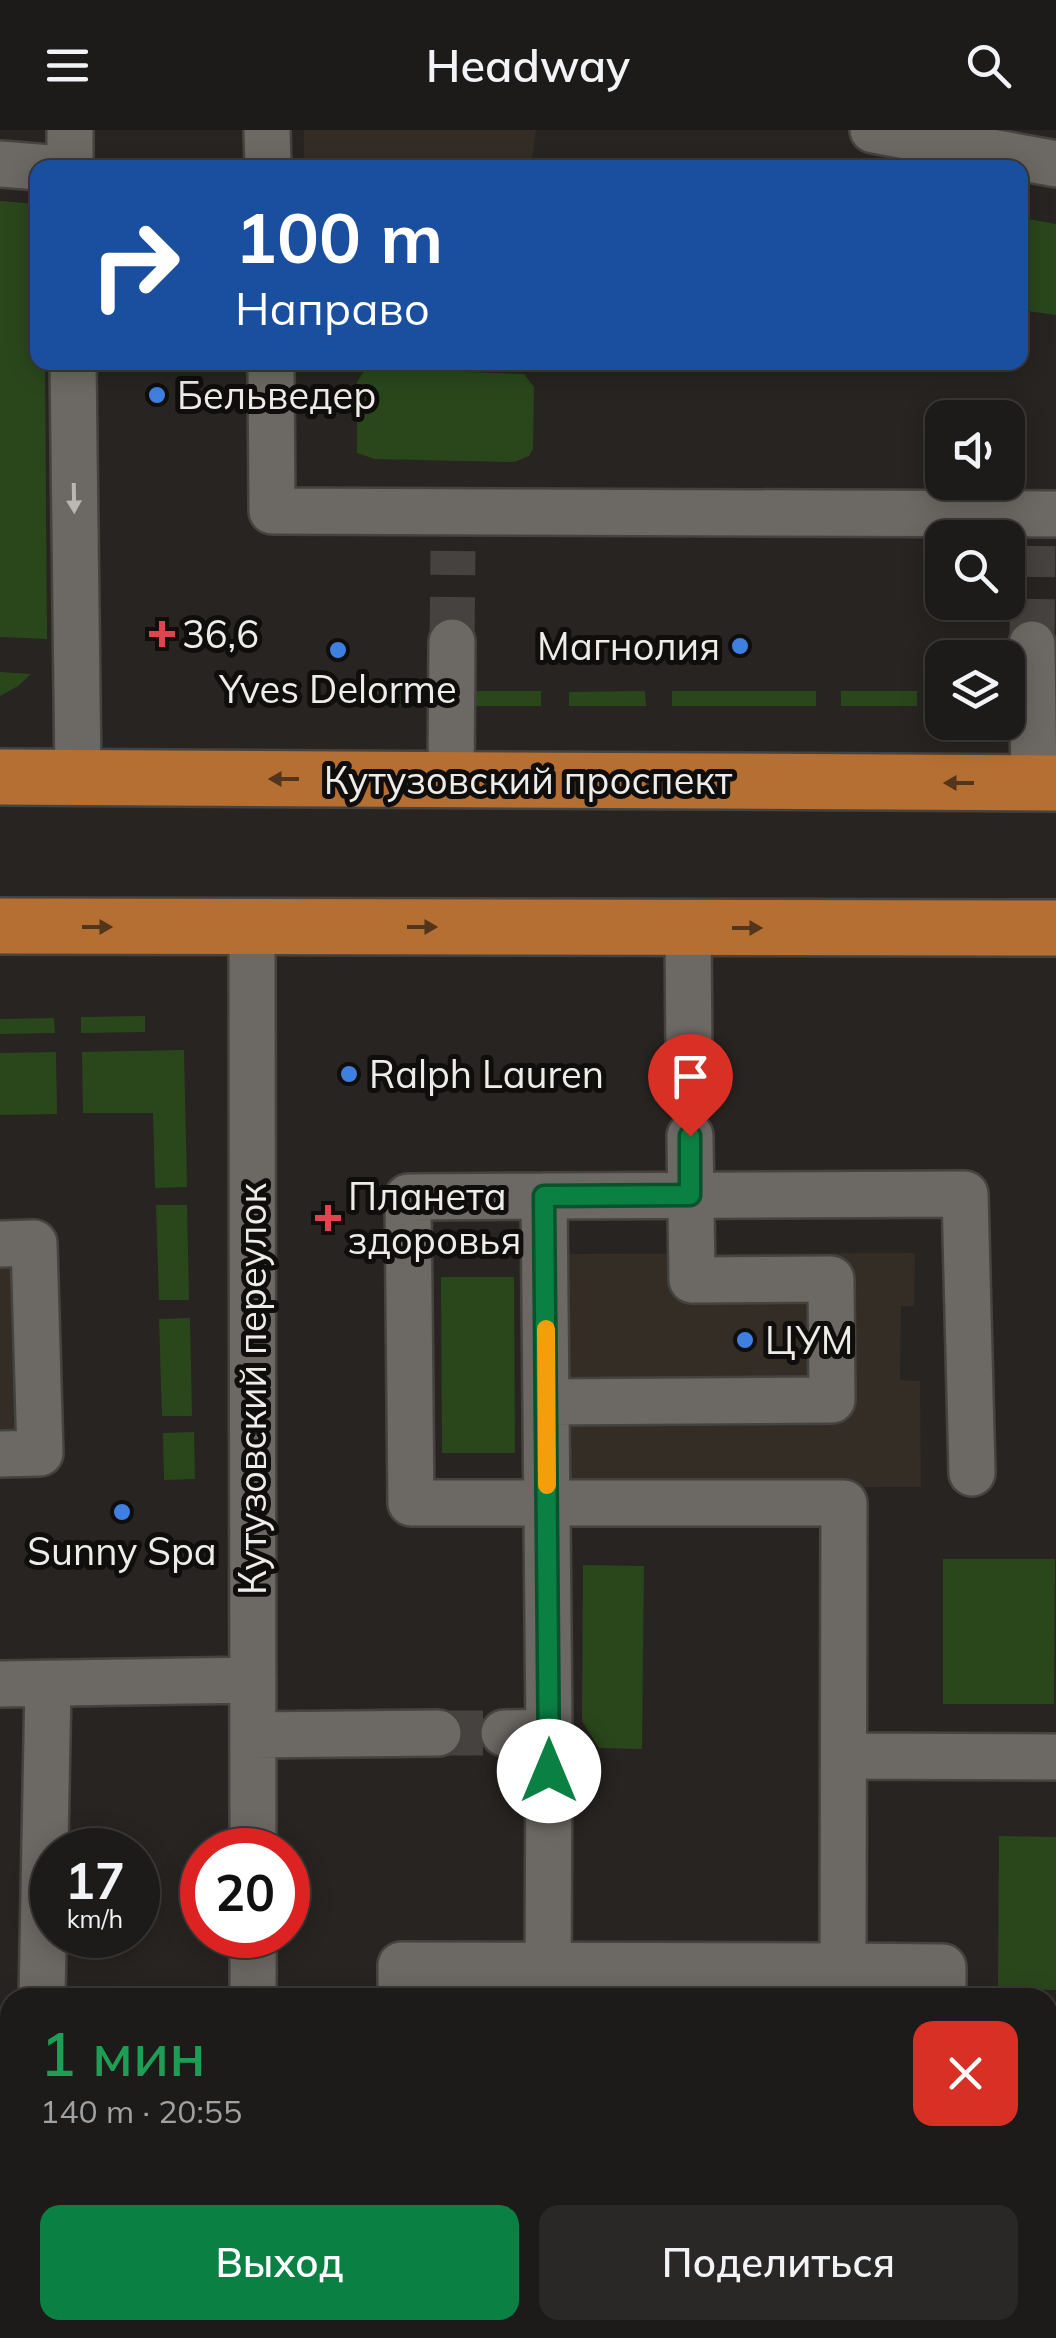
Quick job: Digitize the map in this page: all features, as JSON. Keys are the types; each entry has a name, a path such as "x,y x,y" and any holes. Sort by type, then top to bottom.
{"main road":[{"name":"Кутузовский проспект","path":"0,777 1045,783"},
{"path":"0,926 1056,928"}],"street":[{"path":"70,130 70,160"},
{"path":"267,130 268,160"},
{"path":"873,130 1056,164"},
{"path":"0,164 30,166"},
{"path":"73,370 78,778"},
{"path":"272,370 272,511 453,532 1041,524"},
{"path":"450,780 452,642"},
{"path":"1032,644 1045,783"},
{"name":"Кутузовский переулок","path":"252,927 254,1828"},
{"path":"688,928 689,1063"},
{"path":"546,1402 832,1400 831,1279 692,1280 690,1136"},
{"path":"843,1966 844,1503 411,1502 408,1197 965,1194 972,1473"},
{"path":"544,1196 548,1981"},
{"path":"0,1244 34,1243 40,1454 0,1454"},
{"path":"0,1684 253,1680"},
{"path":"42,1988 48,1684"},
{"path":"504,1733 549,1732"},
{"path":"254,1736 438,1734"},
{"path":"844,1756 1056,1757"},
{"path":"253,1958 253,1988"},
{"path":"401,1988 401,1965 548,1981 843,1966 943,1967 943,1988"}],"shaded area":[{"path":"304,130 536,130 532,160 304,160"},
{"path":"915,1253 914,1306 901,1306 900,1380 920,1381 921,1487 568,1488 566,1254"},
{"path":"0,1259 11,1259 16,1435 0,1435"}],"green space":[{"path":"0,201 30,203 30,370 45,370 47,639 0,637"},
{"path":"1028,219 1056,224 1056,315 1028,311"},
{"path":"365,370 524,374 534,387 533,449 529,456 514,462 375,459 357,453 357,382"},
{"path":"0,672 31,674 0,696"},
{"path":"340,690 417,690 417,706 340,705"},
{"path":"465,691 541,691 541,706 465,706"},
{"path":"645,691 646,706 569,706 569,692"},
{"path":"672,691 816,691 816,706 672,706"},
{"path":"841,691 917,691 917,706 841,706"},
{"path":"145,1016 145,1032 81,1033 81,1017"},
{"path":"54,1018 55,1033 0,1034 0,1019"},
{"path":"184,1050 187,1187 155,1188 153,1113 83,1113 82,1052"},
{"path":"56,1052 57,1114 0,1115 0,1053"},
{"path":"156,1205 187,1205 189,1300 159,1300"},
{"path":"441,1277 514,1277 515,1453 442,1453"},
{"path":"190,1318 192,1416 162,1416 159,1319"},
{"path":"194,1432 195,1479 164,1480 163,1433"},
{"path":"943,1559 1055,1559 1054,1704 943,1704"},
{"path":"583,1565 644,1566 642,1749 599,1748 582,1721"},
{"path":"999,1836 1056,1837 1056,1988 998,1988"}],"tunnel":[{"path":"1032,644 1033,546"},
{"path":"452,642 453,551"},
{"path":"689,1063 690,1136"},
{"path":"438,1733 504,1733"}],"slow traffic":[{"path":"546,1329 547,1485"}],"place":[{"name":"Бельведер","path":"157,395"},
{"name":"36,6","path":"162,634"},
{"name":"Магнолия","path":"740,646"},
{"name":"Yves Delorme","path":"338,650"},
{"name":"Ralph Lauren","path":"349,1074"},
{"name":"Планета здоровья","path":"328,1218"},
{"name":"ЦУМ","path":"745,1340"},
{"name":"Sunny Spa","path":"122,1512"}],"route":[{"path":"549,1771 544,1196 690,1195 690,1136"}]}
